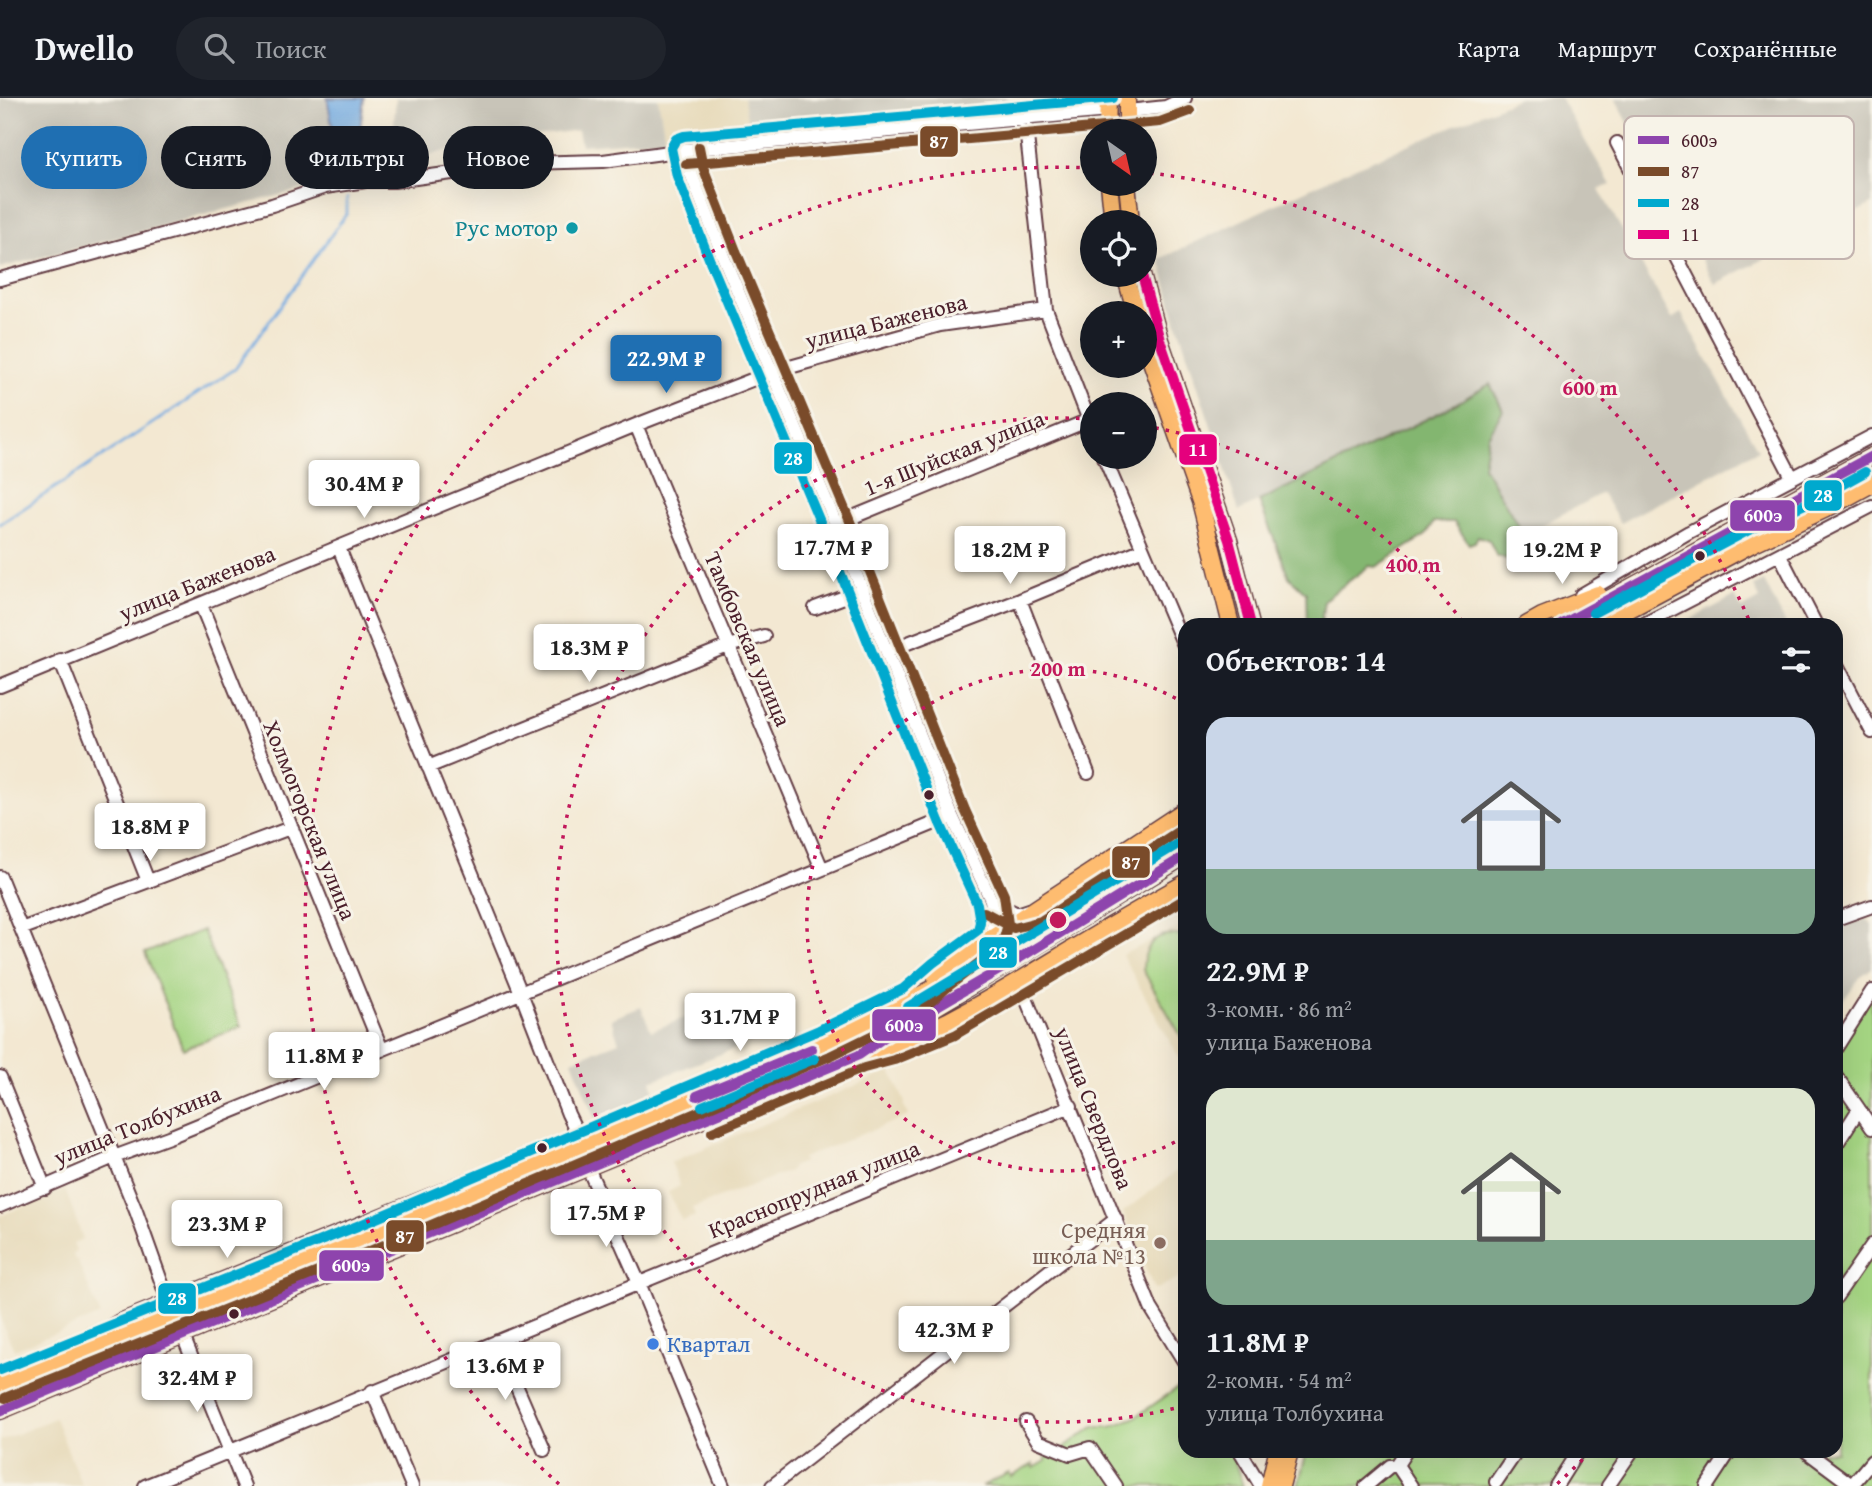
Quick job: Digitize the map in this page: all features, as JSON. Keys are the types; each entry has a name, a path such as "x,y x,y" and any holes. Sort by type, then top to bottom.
{"main road":[{"path":"1108,105 1127,104"},
{"path":"1145,287 1160,340 1229,540 1249,618"},
{"path":"1157,378 1200,501 1229,618"},
{"path":"1573,618 1871,454"},
{"path":"1613,618 1866,488"},
{"path":"1538,618 1659,571"},
{"path":"1631,618 1677,583"},
{"path":"911,1001 941,974 990,938 1178,815"},
{"path":"0,1385 171,1309 300,1256 365,1238 483,1181 581,1139 825,1043 971,968 1178,840"},
{"path":"859,1055 889,1034 1018,959 1178,860"},
{"path":"0,1411 836,1064 926,1033 967,1012 1178,887"},
{"path":"365,1238 374,1258"},
{"path":"1261,1485 1274,1458"},
{"path":"1281,1486 1288,1458"}],"street":[{"path":"1127,104 1166,107 1185,98"},
{"path":"0,279 272,205 325,187 366,181 394,181 525,163 603,161 685,150 1025,118 1108,105"},
{"path":"1025,118 1046,310 1080,398"},
{"path":"1617,143 1624,156"},
{"path":"685,150 690,171 723,256 863,590 952,816 991,900 994,923 990,938"},
{"path":"1678,259 1792,477"},
{"name":"улица Баженова","path":"0,686 636,425 772,372 940,325 1046,310"},
{"name":"Тамбовская улица","path":"636,425 822,869"},
{"name":"1-я Шуйская улица","path":"836,524 1080,428"},
{"path":"1542,616 1689,531 1872,436"},
{"path":"1109,469 1178,632"},
{"path":"1847,519 1866,488"},
{"path":"1656,618 1872,506"},
{"path":"300,1256 483,1181 559,1142 581,1139 568,1114 339,548"},
{"path":"887,651 1143,549"},
{"path":"1780,555 1812,618"},
{"path":"815,608 863,590"},
{"path":"1020,600 1088,773"},
{"name":"Холмогорская улица","path":"201,605 382,1050"},
{"path":"428,767 728,646 764,636"},
{"path":"60,660 148,881"},
{"path":"1843,676 1872,732"},
{"name":"улица Толбухина","path":"0,1206 114,1157 174,1135 952,816"},
{"path":"21,929 290,828"},
{"path":"0,877 114,1157 171,1309 120,1321 100,1332 0,1372"},
{"path":"991,900 1017,914 1036,908"},
{"path":"1843,916 1872,906"},
{"name":"улица Свердлова","path":"1019,981 1151,1308 1178,1352"},
{"path":"1843,1034 1872,991"},
{"path":"0,1077 45,1188"},
{"path":"1843,1086 1872,1128"},
{"name":"Краснопрудная улица","path":"145,1486 1071,1106"},
{"path":"1843,1134 1859,1109"},
{"path":"559,1142 566,1134 568,1114"},
{"path":"588,1168 723,1486"},
{"path":"772,1486 1116,1219"},
{"path":"1843,1287 1872,1245"},
{"path":"183,1336 244,1486"},
{"path":"497,1340 544,1450"},
{"path":"372,1391 412,1486"},
{"path":"1026,1422 1038,1441 1070,1454 1090,1448 1111,1484"},
{"path":"1245,1458 1261,1485"},
{"path":"1250,1466 1264,1470 1274,1458"},
{"path":"1366,1486 1390,1466 1396,1465 1401,1458"},
{"path":"1496,1482 1512,1458"},
{"path":"1556,1486 1574,1458"},
{"path":"1608,1486 1627,1458"},
{"path":"1707,1486 1725,1458"},
{"path":"1815,1458 1852,1486 1872,1461"},
{"path":"1396,1465 1411,1486"}],"shaded area":[{"path":"0,98 325,98 331,126 285,126 285,189 302,189 0,268"},
{"path":"396,98 658,98 665,139 581,145 578,130 554,133 554,126 443,126 443,152 429,155 429,126 394,126"},
{"path":"658,98 744,98 749,133 665,139"},
{"path":"744,98 1008,98 1008,112 749,133"},
{"path":"1519,98 1560,98 1611,185 1599,189 1624,234 1624,259 1638,259 1672,319 1681,313 1758,450 1620,523 1602,493 1523,535 1483,466 1488,436 1503,410 1490,384 1443,411 1239,511 1176,320 1160,259 1342,173"},
{"path":"1615,98 1872,98 1872,204 1854,213 1854,116 1625,116"},
{"path":"1702,259 1764,259 1715,284"},
{"path":"1764,581 1782,618 1693,618 1735,596 1742,609 1760,599 1754,586"},
{"path":"1867,919 1872,924 1872,968 1861,976 1843,1000 1843,927"},
{"path":"1178,927 1178,1055 1122,955"},
{"path":"721,1004 739,1047 651,1081 656,1096 595,1119 572,1060 619,1042 611,1019 641,1007 651,1031"},
{"path":"891,1071 908,1116 802,1158 803,1162 791,1167 792,1170 692,1208 695,1216 682,1221 668,1192 680,1186 671,1162"},
{"name":"Средняя школа №13","path":"1178,1170 1178,1278 1154,1290 1123,1212"},
{"path":"65,1189 83,1239 73,1243 76,1250 73,1255 76,1261 80,1259 78,1262 100,1315 14,1350 0,1318 0,1216"},
{"path":"55,1418 82,1486 0,1486 0,1441"}],"green space":[{"path":"1490,384 1503,410 1488,436 1483,466 1532,549 1509,560 1496,555 1489,540 1478,536 1475,542 1469,544 1454,522 1434,522 1426,535 1376,567 1369,566 1324,600 1322,618 1307,618 1306,593 1289,577 1259,501 1443,411"},
{"path":"203,930 241,1027 183,1049 145,953"},
{"path":"1164,935 1178,935 1178,1031 1143,970 1145,955 1150,945"},
{"path":"1872,989 1872,1486 1298,1486 1305,1458 1843,1458 1843,1025"},
{"path":"1178,1388 1178,1458 1233,1458 1243,1486 982,1486 1009,1473 1011,1477 1033,1464 1034,1468 1046,1461 1046,1455 1063,1448 1094,1427 1111,1427 1134,1418"}],"water":[{"path":"327,98 364,98 360,126 332,126"}],"waterway":[{"path":"0,524 235,369 347,213 347,198"}],"transit line":[{"name":"28","path":"0,1370 360,1225 819,1030 903,989 978,930 980,922 977,904 939,821 823,529 710,261 677,176 671,148 676,139 684,136 1113,98"},
{"name":"87","path":"686,164 1160,122 1190,111"},
{"name":"87","path":"5,1398 370,1251 830,1056 918,1013 1002,945 1008,924 1004,895 965,810 849,519 736,251 703,167 699,147"},
{"name":"11","path":"1145,287 1160,340 1229,540 1249,618"},
{"name":"600э","path":"1574,618 1872,456"},
{"name":"28","path":"1593,613 1865,472"},
{"name":"87","path":"984,912 1014,928 1041,921 1178,832"},
{"name":"28","path":"908,1007 1178,844"},
{"name":"600э","path":"0,1411 859,1055 889,1034 1018,959 1178,860"},
{"name":"87","path":"712,1132 864,1068 894,1060 955,1035 1178,903"},
{"name":"600э","path":"697,1096 812,1049"},
{"name":"28","path":"702,1106 814,1059"}],"place":[{"name":"Рус мотор","path":"572,228"},
{"name":"Средняя школа №13","path":"1160,1243"},
{"name":"Квартал","path":"653,1344"}]}
